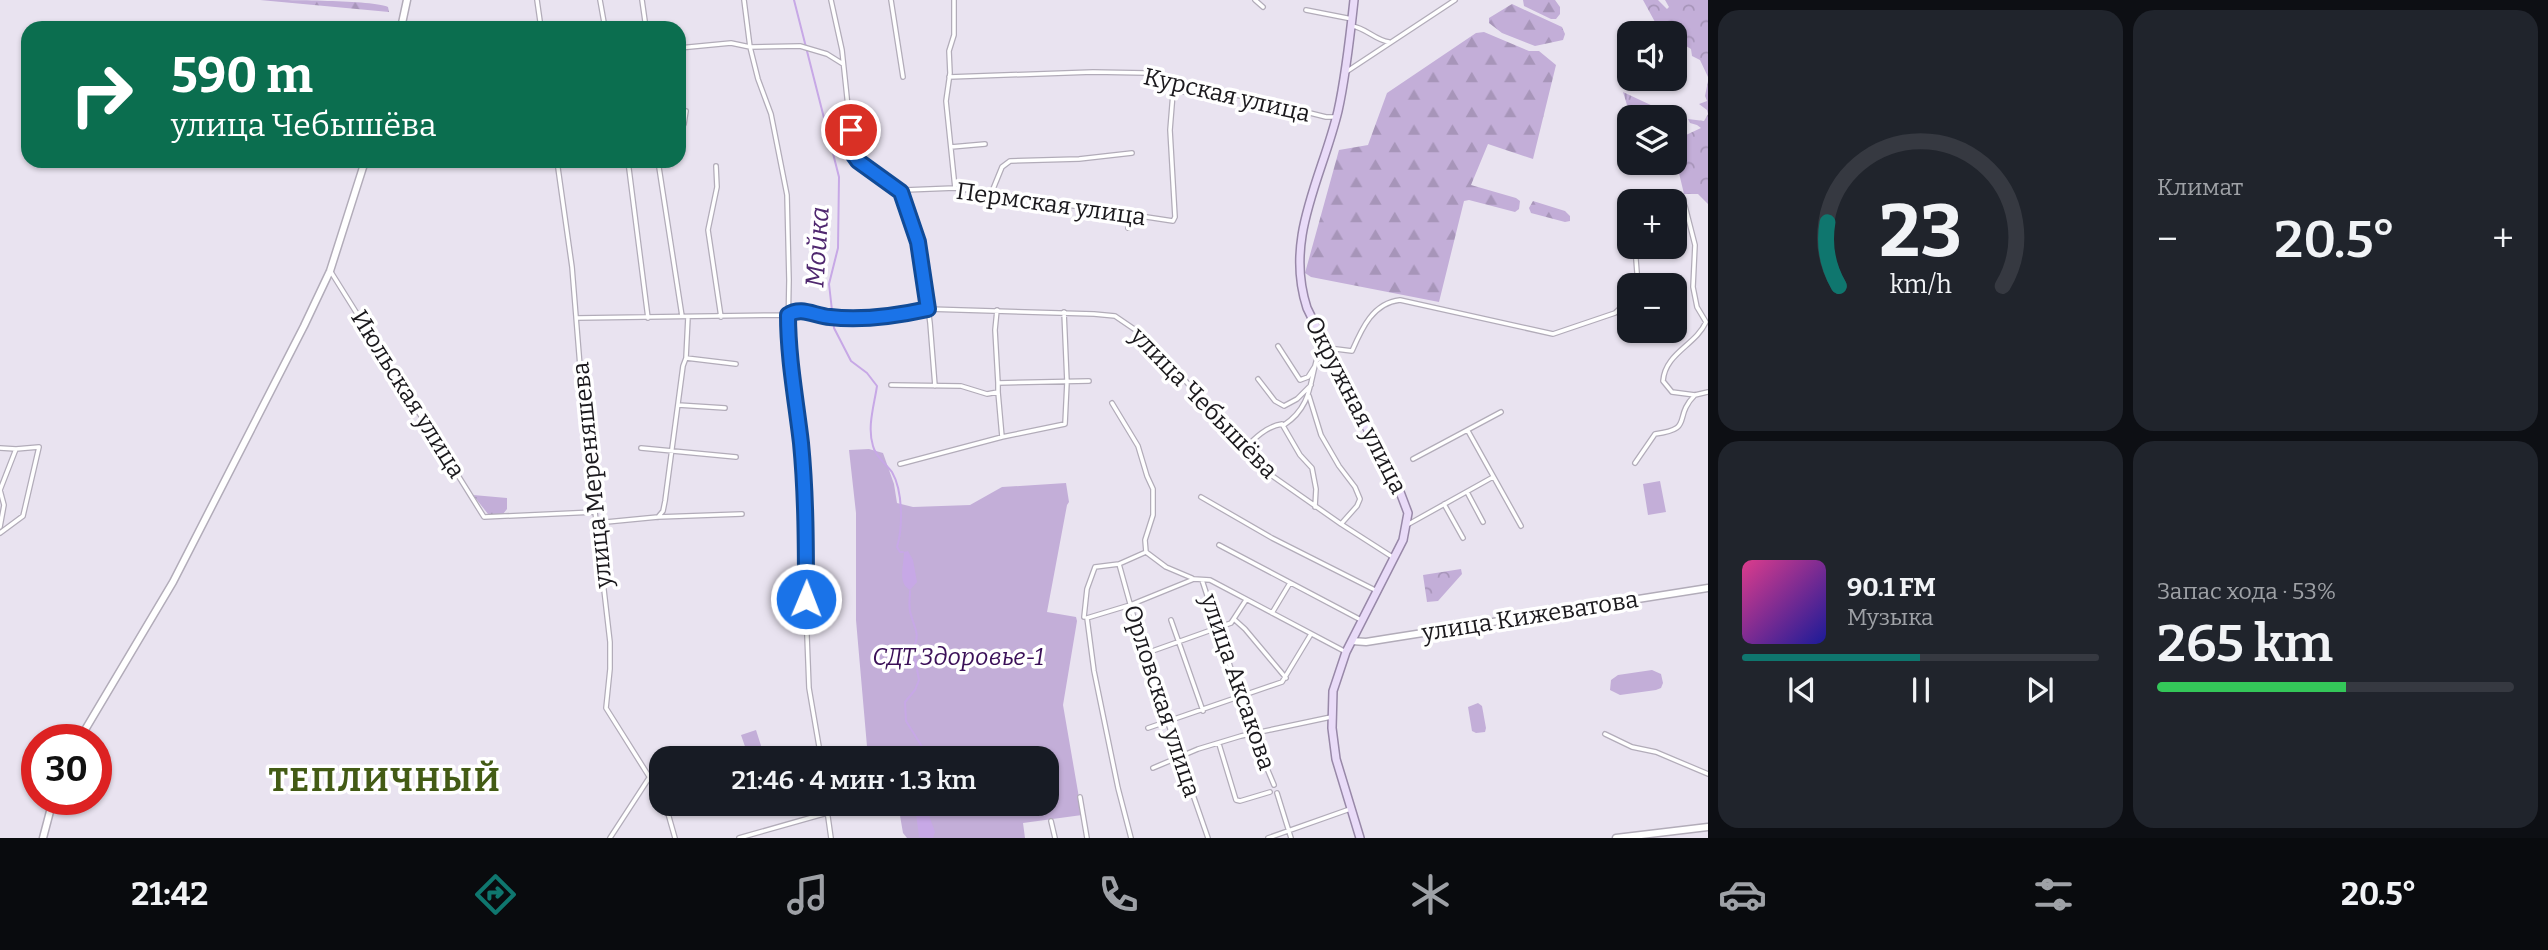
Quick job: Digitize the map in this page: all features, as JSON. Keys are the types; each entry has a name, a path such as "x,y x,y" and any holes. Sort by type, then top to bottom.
{"main road":[{"name":"Окружная улица","path":"1354,0 1345,73 1336,117 1299,247 1298,276 1301,292 1325,345 1406,502 1407,525 1394,558 1346,652 1333,691 1331,718 1336,759 1360,838"}],"street":[{"path":"402,21 407,0"},
{"path":"537,0 540,21"},
{"path":"600,0 604,21"},
{"path":"642,0 645,21"},
{"path":"744,0 750,47 771,114 787,195 789,355 801,443 805,506 809,688 819,746"},
{"path":"831,0 843,64 853,154 864,167 901,192 918,242 928,309 934,386"},
{"path":"891,0 903,77"},
{"path":"954,0 954,35 949,51 946,101 955,188"},
{"path":"1255,0 1263,6"},
{"path":"1345,73 1455,0"},
{"path":"1306,10 1351,22 1378,39 1391,43"},
{"path":"1378,39 1379,51"},
{"path":"686,47 731,43 750,47 808,47 843,64"},
{"name":"Курская улица","path":"949,77 1093,72 1146,74 1182,81 1212,93 1242,96 1326,117 1336,117"},
{"name":"Пермская улица","path":"901,192 955,188 1173,221 1175,217 1170,130 1172,93 1199,90"},
{"path":"951,147 985,144"},
{"path":"991,194 1002,167 1010,161 1079,159 1132,153"},
{"path":"716,166 716,187 708,230 721,317"},
{"path":"89,724 173,582 330,271 363,168"},
{"name":"улица Мереняшева","path":"558,168 572,267 584,416 610,653 606,708 649,777"},
{"path":"629,168 648,318"},
{"path":"657,517 664,507 686,358 685,317 659,168"},
{"path":"1687,214 1695,245 1693,287 1697,307 1706,322 1699,334 1675,355 1665,370 1663,381 1672,392 1695,395 1708,392"},
{"path":"1128,228 1132,216"},
{"name":"Июльская улица","path":"330,271 484,517 595,512"},
{"path":"1278,346 1302,381 1308,377 1325,345 1352,351 1367,322 1377,309 1388,302 1400,300 1553,334 1617,311"},
{"name":"улица Чебышёва","path":"577,318 788,315 799,311 854,319 928,309 1115,316 1159,351 1244,449 1282,484 1394,558"},
{"path":"997,310 995,330 1002,437"},
{"path":"900,464 1002,437 1065,425 1064,313"},
{"path":"686,358 736,364"},
{"path":"1284,425 1302,408 1309,396 1316,364"},
{"path":"1258,379 1275,401 1284,406 1297,399 1312,383"},
{"path":"998,383 1088,381"},
{"path":"891,385 961,386 987,394 998,392"},
{"path":"1634,463 1655,434 1674,432 1679,428 1686,403 1695,395"},
{"path":"1309,396 1321,435 1360,499 1341,524"},
{"path":"1112,403 1141,451 1153,489 1153,515 1145,540 1146,552 1166,567 1195,579 1216,582 1346,652"},
{"path":"678,405 725,408"},
{"path":"1413,459 1501,412"},
{"path":"1244,449 1262,432 1279,423 1284,425 1300,455 1312,468 1316,489 1315,507"},
{"path":"1468,430 1521,526"},
{"path":"0,448 39,447 23,516 0,533"},
{"path":"641,448 736,457"},
{"path":"0,527 5,505 0,490 16,449"},
{"path":"1407,525 1493,477"},
{"path":"1466,492 1483,522"},
{"path":"1201,497 1272,538 1377,591"},
{"path":"1444,504 1463,538"},
{"path":"596,523 657,517 742,514"},
{"path":"1219,545 1362,621"},
{"path":"1131,838 1094,671 1086,618 1087,589 1095,567 1119,564 1146,552"},
{"name":"Орловская улица","path":"1119,564 1144,654 1208,838"},
{"path":"1086,618 1130,605 1195,579"},
{"name":"улица Аксакова","path":"1202,580 1240,697 1274,785"},
{"path":"1272,613 1290,583"},
{"name":"улица Кижеватова","path":"1352,641 1366,642 1708,588"},
{"path":"1144,654 1235,620 1246,599"},
{"path":"1171,620 1203,711"},
{"path":"1235,620 1286,678"},
{"path":"1147,728 1280,683 1286,678 1311,634"},
{"path":"1153,768 1198,749 1253,734 1331,718"},
{"path":"1605,734 1632,747 1657,752 1708,774"},
{"path":"1219,744 1236,800 1270,793"},
{"path":"610,838 649,777"},
{"name":"улица Аксакова","path":"1277,793 1291,838"},
{"path":"1080,797 1087,838"},
{"path":"1268,838 1350,809"},
{"path":"43,838 49,815"},
{"path":"668,816 675,838"},
{"path":"740,838 817,816"},
{"path":"827,816 831,838"},
{"path":"1051,821 1055,838"},
{"path":"1616,838 1708,827"}],"green space":[{"path":"260,0 365,3 388,7 389,12"},
{"path":"1523,0 1555,0 1560,7 1560,14 1556,19 1551,19 1524,6"},
{"path":"1643,0 1658,0 1667,9 1669,7 1665,0 1708,0 1708,77 1700,60 1692,56 1691,49 1687,47 1687,21 1654,21"},
{"path":"1512,4 1562,27 1565,34 1563,40 1535,46 1502,33 1489,23 1489,18"},
{"path":"1484,32 1529,51 1539,51 1556,65 1533,159 1488,144 1471,185 1516,198 1520,201 1519,209 1515,212 1464,201 1439,302 1311,277 1305,273 1339,150 1368,145 1387,93 1476,33"},
{"path":"1708,81 1708,114 1699,104 1707,101 1705,96"},
{"path":"1623,92 1651,105 1627,105"},
{"path":"1708,114 1708,204 1698,194 1687,194 1679,175 1687,175 1687,135 1701,128 1690,123 1688,119 1704,121"},
{"path":"1533,201 1565,211 1570,216 1570,221 1531,213 1529,208"},
{"name":"СДТ Здоровье-1","path":"869,449 883,453 894,484 897,503 913,507 970,505 1002,487 1066,483 1069,502 1047,612 1076,617 1077,621 1063,705 1082,815 1023,823 1025,838 907,838 903,833 900,816 1059,816 1059,746 867,746 856,620 856,513 849,450"},
{"path":"1660,481 1666,512 1648,515 1643,484"},
{"path":"473,495 507,498 507,509 503,514 488,514"},
{"path":"1461,569 1462,574 1438,601 1427,602 1423,575"},
{"path":"1652,670 1661,674 1661,688 1620,695 1610,690 1611,680 1618,675"},
{"path":"1478,703 1482,706 1486,728 1485,732 1476,733 1472,731 1468,707"},
{"path":"756,730 761,746 745,746 741,735"}],"shaded area":[{"path":"908,551 913,560 917,582 910,590 904,583 902,573 904,552"},
{"path":"916,816 929,816 935,832 933,838 919,837"}],"waterway":[{"name":"Мойка","path":"794,0 839,177 838,248 829,284 834,328 851,361 867,373 877,386 871,439 874,450 896,480 901,519 897,547 903,552"},
{"name":"Мойка","path":"910,591 910,609 917,635 913,648 919,680 905,702 906,721 922,746"}],"district":[{"name":"ТЕПЛИЧНЫЙ","path":"385,780"}],"route":[{"path":"806,599 805,506 801,443 789,355 788,315 799,311 854,319 928,309 918,242 901,192 886,184 858,161 853,154 851,130"}]}
